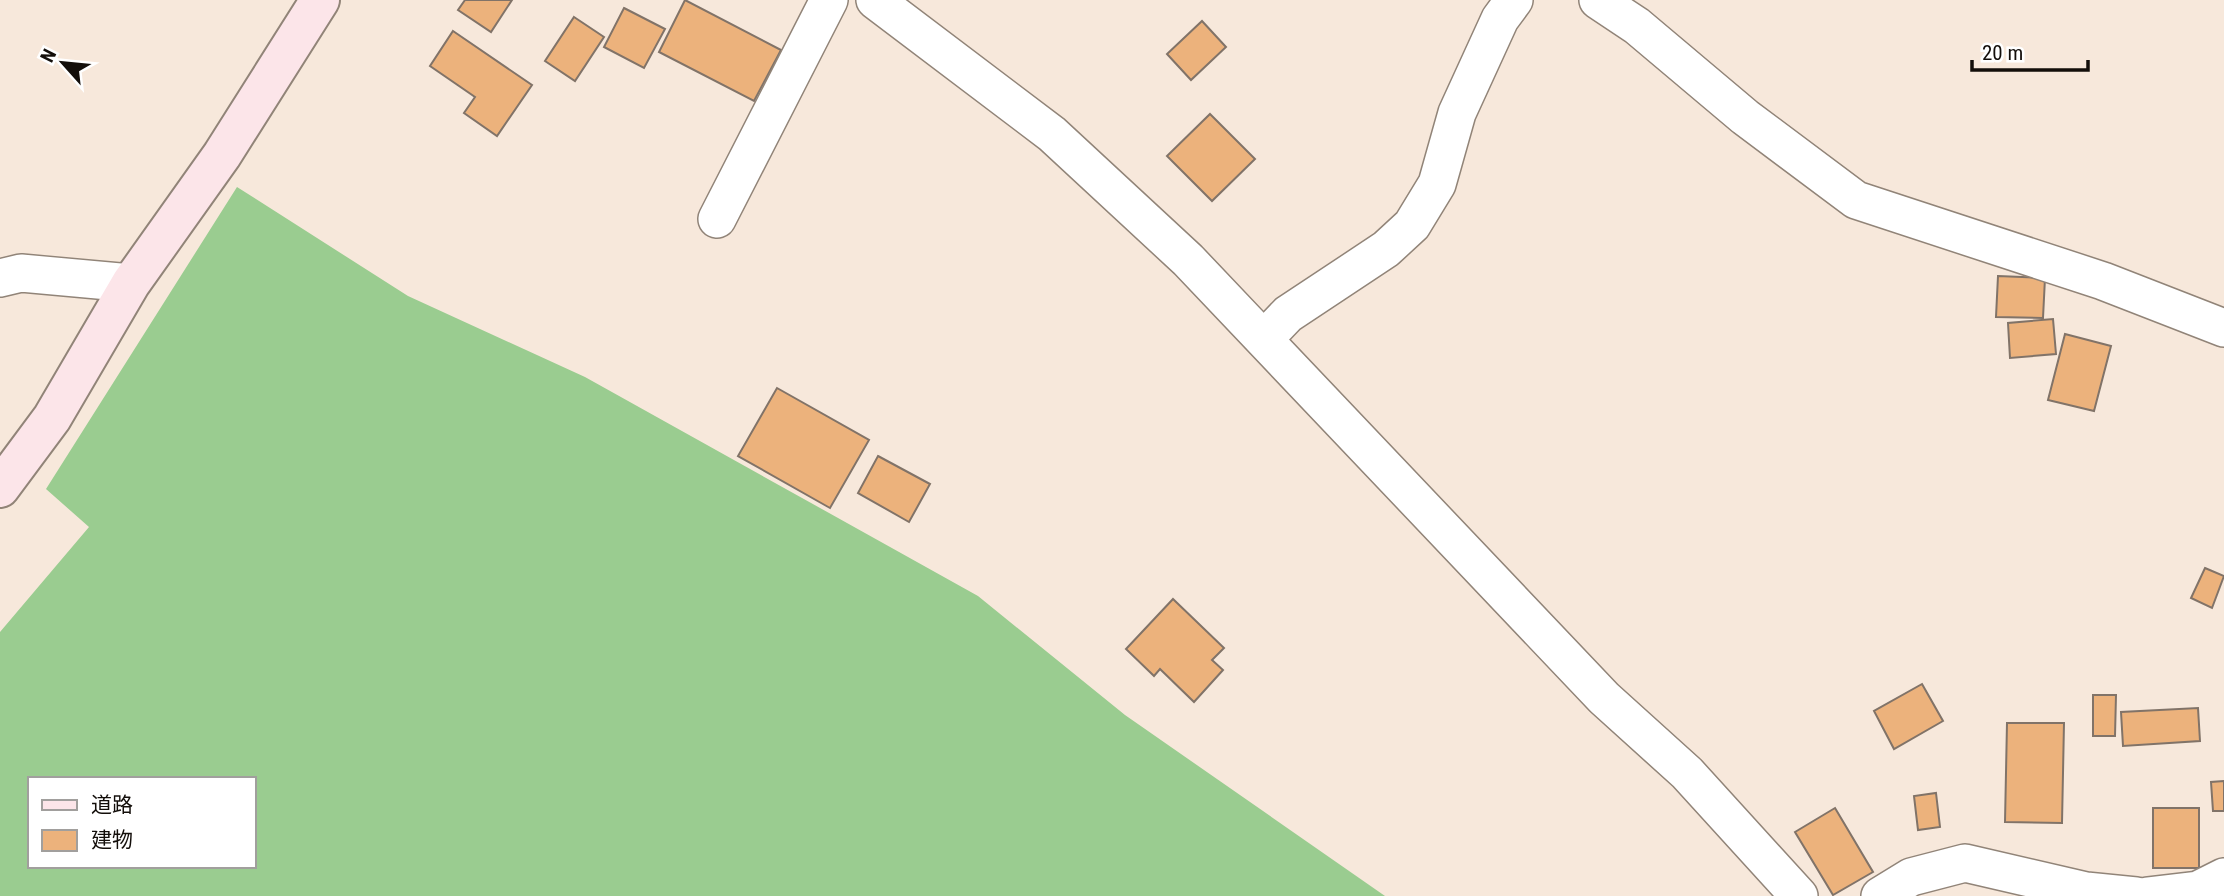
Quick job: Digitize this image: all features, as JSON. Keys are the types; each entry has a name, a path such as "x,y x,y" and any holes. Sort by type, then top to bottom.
{"street":[{"path":"0,488 52,418 131,283 222,155 320,0"},
{"path":"717,219 829,0"},
{"path":"876,0 1052,134 1188,260 1265,338 1604,698 1687,773 1798,896"},
{"path":"1265,338 1288,314 1386,249 1412,225 1437,184 1457,113 1500,19 1514,0"},
{"path":"1598,0 1637,26 1745,117 1856,200 2103,281 2224,328"},
{"path":"0,278 21,273 131,283"},
{"path":"1880,896 1911,877 1965,863 2087,891 2136,896"},
{"path":"2147,896 2198,890 2224,877"}],"green space":[{"path":"237,187 408,296 585,377 978,596 1125,715 1385,896 0,896 0,632 89,527 46,489"}],"building":[{"path":"465,0 512,0 491,32 458,10"},
{"path":"685,0 781,50 754,101 659,52"},
{"path":"624,8 665,29 644,68 604,47"},
{"path":"574,17 604,37 575,81 545,61"},
{"path":"1202,21 1226,47 1191,80 1167,54"},
{"path":"453,31 532,85 497,136 464,113 475,97 430,66"},
{"path":"1210,114 1255,159 1212,201 1167,156"},
{"path":"1998,276 2045,278 2043,318 1996,317"},
{"path":"2053,319 2056,354 2010,358 2008,323"},
{"path":"2065,334 2111,346 2094,411 2048,400"},
{"path":"777,388 869,440 830,508 738,456"},
{"path":"878,456 930,484 909,522 858,493"},
{"path":"2205,568 2224,576 2212,608 2191,598"},
{"path":"1173,599 1224,648 1212,660 1223,670 1194,702 1160,669 1154,676 1126,649"},
{"path":"1922,684 1943,721 1894,749 1874,711"},
{"path":"2093,695 2116,695 2115,736 2093,736"},
{"path":"2198,708 2200,741 2123,746 2121,712"},
{"path":"2007,723 2064,723 2062,823 2005,822"},
{"path":"2224,781 2224,811 2213,811 2211,782"},
{"path":"1936,793 1940,827 1918,830 1914,796"},
{"path":"1835,808 1873,872 1833,895 1795,832"},
{"path":"2153,808 2199,808 2199,868 2153,868"}]}
